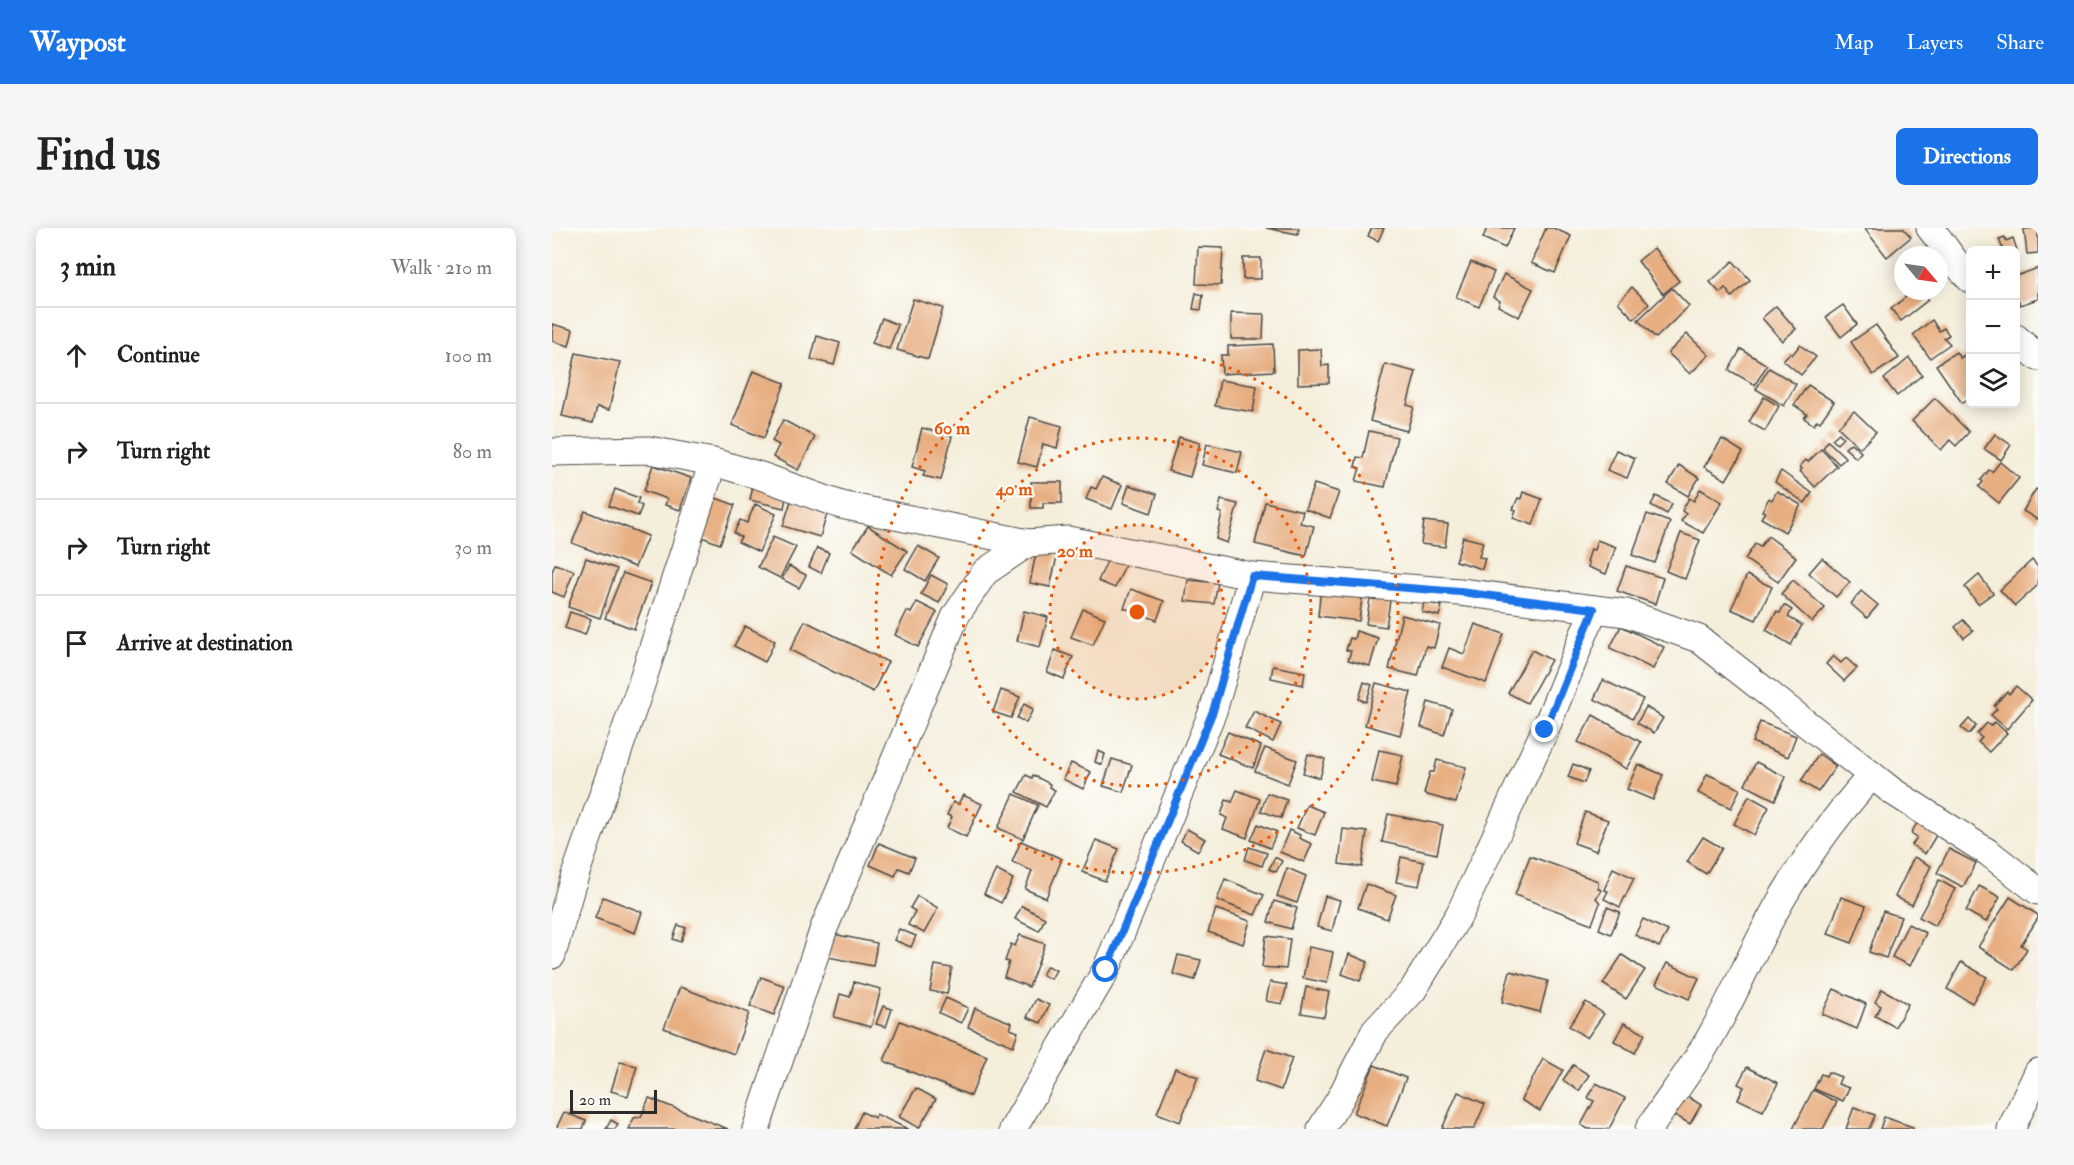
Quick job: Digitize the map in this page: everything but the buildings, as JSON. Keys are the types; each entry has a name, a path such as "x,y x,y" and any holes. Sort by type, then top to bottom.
{"street":[{"path":"1930,228 1966,274"},
{"path":"2020,341 2038,357"},
{"path":"552,452 649,450 713,462 761,476 841,505 1028,543 1068,540 1252,576 1460,592 1626,613 1699,639 1892,791 1989,854 2038,891"},
{"path":"552,955 571,887 639,691 713,462"},
{"path":"756,1129 824,928 956,615 985,572 1028,543"},
{"path":"1013,1129 1106,970 1213,711 1252,576"},
{"path":"1321,1129 1340,1099 1375,1030 1413,990 1460,913 1540,740 1594,609"},
{"path":"1649,1129 1705,1046 1769,921 1800,868 1836,816 1872,775"},
{"path":"2011,1129 2034,1088"}],"route":[{"path":"1106,970 1213,711 1252,576 1460,592 1594,609 1545,730"}]}
